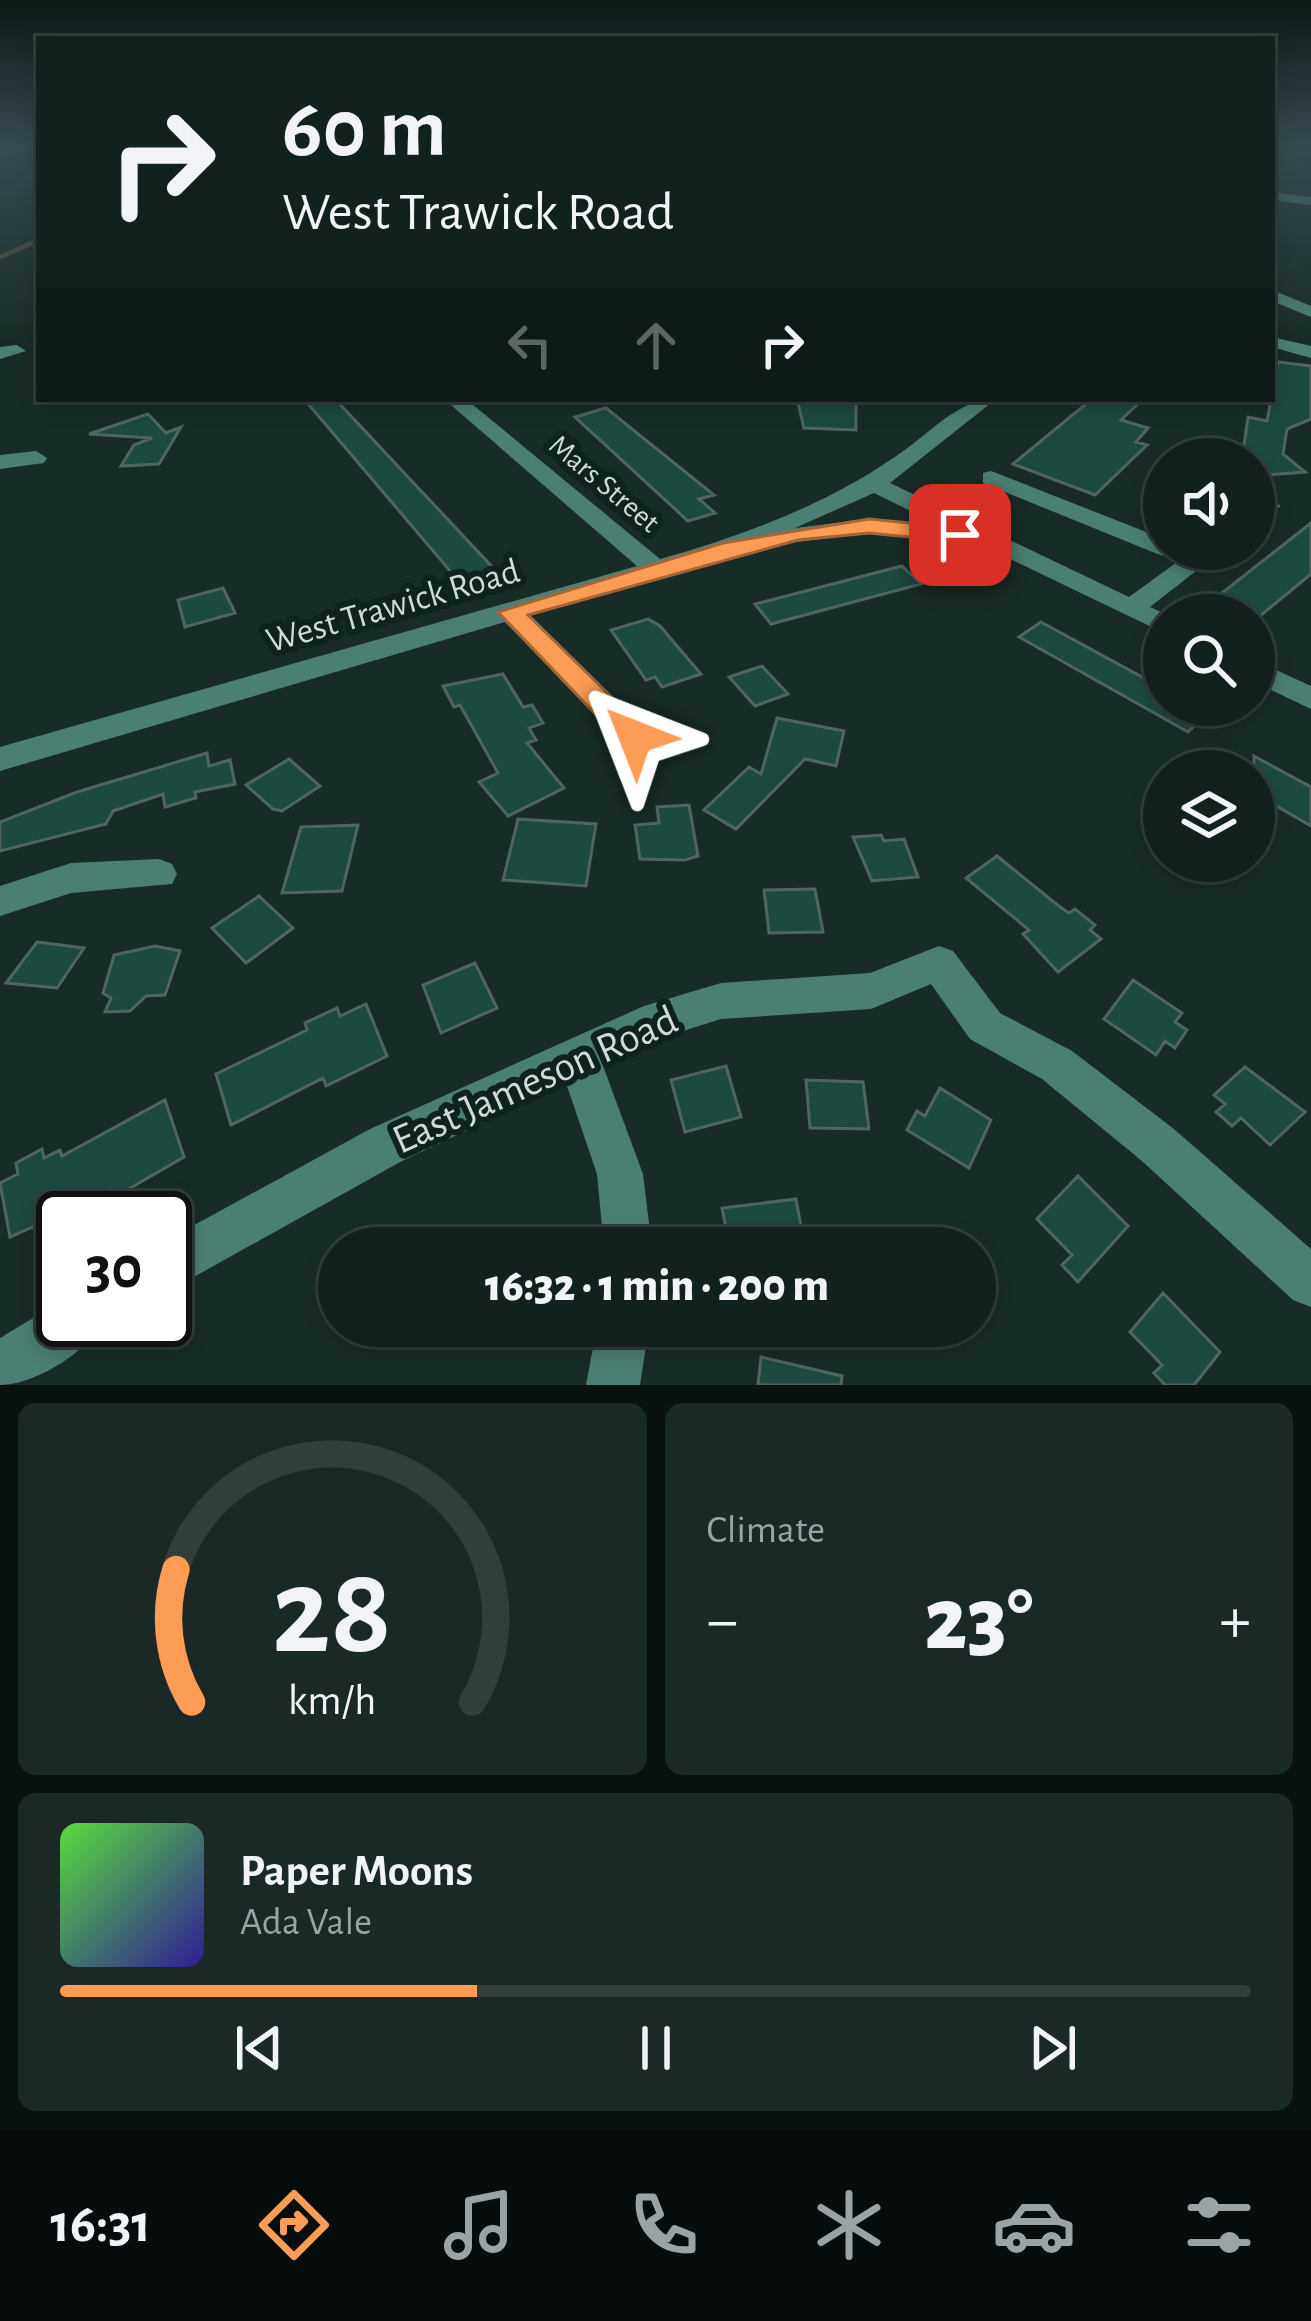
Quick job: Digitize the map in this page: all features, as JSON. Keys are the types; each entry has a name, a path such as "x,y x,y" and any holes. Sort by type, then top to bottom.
{"street":[{"path":"1275,297 1305,309"},
{"path":"1275,310 1305,309"},
{"path":"1275,343 1311,352"},
{"name":"Mars Street","path":"458,402 658,571"},
{"name":"West Trawick Road","path":"0,759 731,548 874,484 982,402"},
{"path":"0,462 36,458"},
{"path":"991,478 1143,539"},
{"path":"874,484 1143,613"},
{"path":"731,548 869,526 994,540"},
{"path":"1132,607 1183,570"},
{"path":"511,612 635,737"},
{"path":"1275,681 1311,699"},
{"path":"0,901 71,878 159,874"},
{"name":"East Jameson Road","path":"192,1253 367,1155 659,1018 721,1001 872,991 939,963 986,1026 1057,1065 1091,1091 1311,1282"},
{"path":"577,1054 620,1174 626,1227"},
{"path":"0,1368 36,1346"},
{"path":"613,1385 619,1347"}],"building":[{"path":"1278,362 1311,366 1311,419 1287,429 1283,454 1305,472 1275,474 1275,438 1245,438 1248,417 1267,421 1271,402 1275,402"},
{"path":"307,402 338,402 497,572 462,585"},
{"path":"798,402 856,402 856,430 804,428"},
{"path":"1088,402 1140,402 1121,420 1148,428 1136,442 1143,449 1095,495 1013,464"},
{"path":"606,408 714,495 699,499 715,513 688,521 575,417"},
{"path":"148,414 166,433 181,427 159,464 121,466 134,445 152,438 89,434"},
{"path":"1311,523 1311,574 1275,604 1275,594 1221,594 1251,570 1275,570 1275,551"},
{"path":"902,566 921,584 771,624 755,604"},
{"path":"223,588 235,613 185,627 178,600"},
{"path":"648,619 660,626 701,674 662,687 655,677 646,680 611,630"},
{"path":"1041,622 1143,678 1143,707 1019,637"},
{"path":"762,666 788,694 755,706 729,677"},
{"path":"503,674 523,707 532,705 543,723 529,728 536,740 527,743 564,788 508,816 479,782 498,773 460,705 454,707 443,686"},
{"path":"777,718 844,731 836,766 805,759 736,829 704,810 749,767 761,774"},
{"path":"207,753 209,766 230,760 235,784 195,792 196,798 165,807 163,794 113,811 106,824 0,851 0,822 77,792"},
{"path":"289,759 320,786 282,811 273,809 246,785"},
{"path":"1275,767 1311,787 1311,826 1275,805"},
{"path":"689,805 698,856 640,859 635,825 659,823 657,807"},
{"path":"518,819 596,824 586,886 503,880"},
{"path":"358,825 342,891 282,893 301,827"},
{"path":"881,835 884,841 904,839 918,877 872,881 853,837"},
{"path":"997,856 1060,907 1069,913 1075,909 1095,925 1090,930 1101,939 1058,972 1023,934 1029,930 966,878"},
{"path":"815,889 823,932 769,933 764,890"},
{"path":"259,896 293,928 246,963 212,928"},
{"path":"37,942 84,948 57,988 6,983"},
{"path":"155,946 180,951 165,995 146,996 130,1011 105,1012 111,998 103,993 114,955"},
{"path":"475,963 497,1008 441,1033 423,985"},
{"path":"1133,980 1182,1013 1175,1022 1187,1030 1175,1048 1165,1041 1156,1055 1104,1019"},
{"path":"366,1004 387,1056 326,1086 323,1078 231,1125 216,1074 307,1030 305,1023 337,1008 340,1016"},
{"path":"726,1066 741,1117 685,1132 671,1080"},
{"path":"1245,1067 1305,1112 1270,1145 1241,1118 1232,1126 1216,1112 1225,1104 1214,1095"},
{"path":"806,1080 863,1082 869,1129 810,1128"},
{"path":"940,1088 991,1120 969,1168 907,1130 917,1111 925,1116"},
{"path":"165,1100 184,1157 125,1191 36,1191 36,1234 35,1226 10,1237 0,1183 18,1174 16,1163 42,1149 44,1158 60,1150 62,1156"},
{"path":"1078,1176 1128,1226 1078,1282 1062,1265 1072,1255 1037,1219"},
{"path":"796,1199 801,1227 726,1227 722,1208"},
{"path":"1163,1293 1220,1352 1194,1385 1165,1385 1154,1373 1162,1365 1130,1332"},
{"path":"761,1357 842,1376 841,1385 758,1385"}],"waterway":[{"path":"0,257 36,241"}],"route":[{"path":"635,737 511,612 798,533 890,526 960,535"}]}
